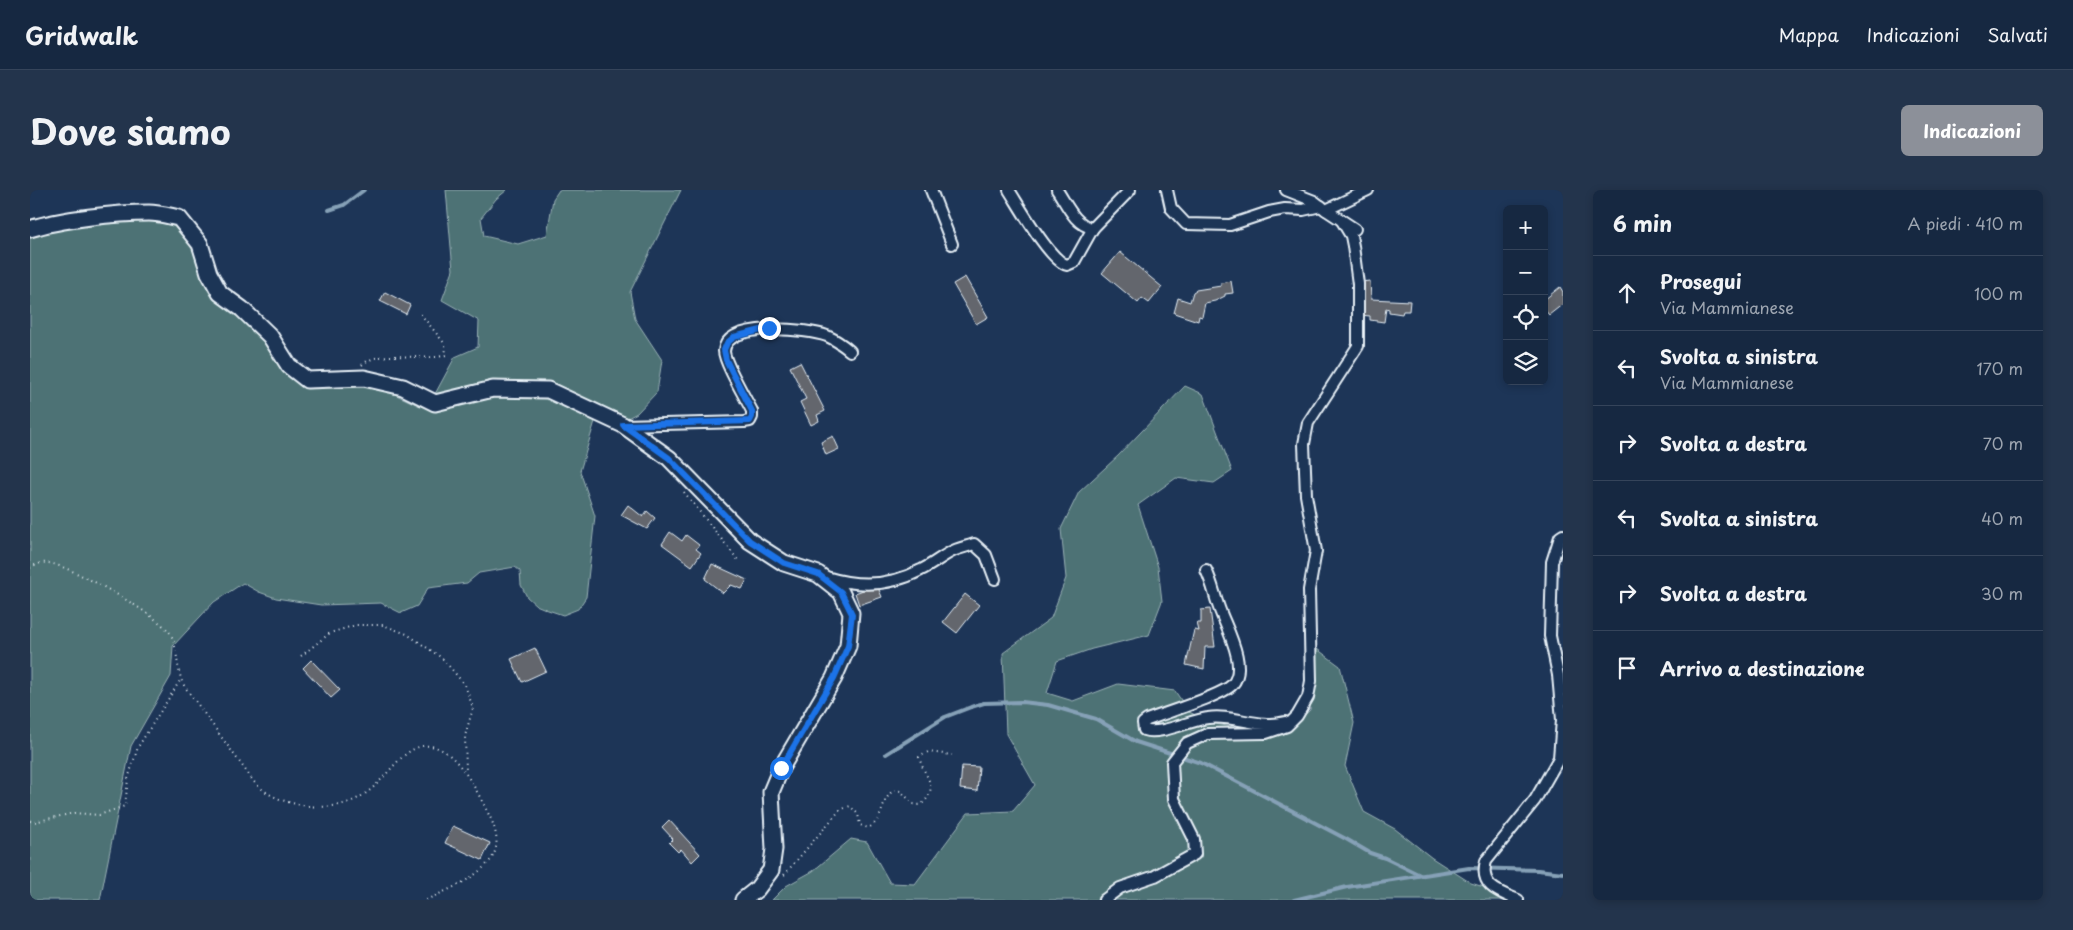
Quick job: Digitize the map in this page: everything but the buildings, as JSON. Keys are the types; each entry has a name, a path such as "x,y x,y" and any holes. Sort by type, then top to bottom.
{"main road":[{"path":"30,229 96,217 150,213 179,218 200,244 209,273 220,293 242,309 270,336 289,366 306,380 364,378 403,387 435,403 493,389 548,390 623,425 669,458 750,541 784,563 818,574 841,592 852,614 848,646 834,678 781,768 771,792 774,849 771,870 757,888 743,900"}],"street":[{"path":"931,190 952,244"},
{"path":"1009,190 1037,234 1060,264 1067,266 1074,262 1093,228 1130,190"},
{"path":"1057,190 1072,214 1087,227 1093,228"},
{"path":"1167,190 1171,208 1186,224 1230,225 1269,212 1285,209 1323,208 1368,190"},
{"path":"1286,190 1308,198 1355,229"},
{"path":"1104,900 1120,888 1155,876 1195,854 1194,839 1174,798 1172,762 1187,743 1206,734 1266,733 1287,726 1297,716 1308,697 1311,681 1310,590 1316,551 1306,495 1304,444 1308,423 1358,346 1358,284 1351,236 1342,221"},
{"path":"623,425 750,421 752,411 726,360 724,350 727,343 734,337 769,328 805,332 828,337 850,351"},
{"path":"1518,900 1498,892 1486,880 1483,870 1486,861 1535,800 1560,758 1562,720 1558,675 1550,636 1552,562 1560,537 1563,534"},
{"path":"818,574 844,583 859,584 896,580 920,571 952,552 974,544 986,554 995,579"},
{"path":"1206,570 1212,582 1220,612 1236,654 1238,666 1236,680 1225,691 1147,720 1143,723 1144,730 1154,732 1209,717 1279,724 1297,716"}],"path":[{"path":"352,379 363,363 376,358 391,356 435,358 446,355 445,344 419,312"},
{"path":"691,480 683,493 738,560"},
{"path":"30,568 37,564 48,563 66,568 125,599 145,612 170,633 175,646 181,679 254,782 263,791 278,799 296,804 320,807 341,806 366,794 407,754 424,746 436,748 447,753 466,772 492,821 498,846 492,859 472,877 426,900"},
{"path":"301,656 330,633 356,625 383,625 407,634 442,658 466,685 473,708 465,736 466,772"},
{"path":"30,820 34,822 74,813 99,815 125,806 128,779 138,747 181,679"},
{"path":"782,878 840,810 850,806 858,814 860,825 868,828 875,825 881,816 888,794 894,790 901,791 913,804 922,805 929,798 932,788 919,757 928,752 952,755"}],"green space":[{"path":"446,190 507,190 496,199 481,218 484,236 518,244 547,235 553,199 559,190 681,190 630,292 635,319 662,360 657,392 637,413 624,420 543,384 435,394 455,357 478,347 479,321 442,300 453,270"},
{"path":"156,218 181,229 195,254 205,282 220,303 254,326 288,374 335,385 377,386 418,405 447,407 505,395 548,399 596,418 580,471 595,516 586,597 578,609 563,615 536,605 527,597 521,585 520,571 515,567 479,573 467,583 428,588 417,606 401,613 381,603 321,605 276,598 259,592 243,583 214,602 173,646 171,676 131,746 100,900 30,900 30,234 99,221"},
{"path":"1185,386 1203,394 1232,471 1214,483 1176,478 1138,505 1158,567 1162,601 1149,635 1092,649 1057,661 1047,693 1073,701 1118,684 1175,691 1189,712 1215,724 1283,735 1310,710 1317,649 1340,666 1354,723 1345,766 1364,812 1395,829 1432,858 1471,883 1525,900 772,900 786,886 813,871 851,839 867,842 890,883 915,884 968,813 1013,811 1035,785 1006,734 1003,653 1051,618 1066,578 1061,529 1079,492 1118,456"}],"waterway":[{"path":"329,210 344,205 364,190"},
{"path":"886,754 945,717 984,703 1022,702 1048,705 1096,719 1136,742 1201,763 1370,853 1420,875"},
{"path":"1294,900 1347,887 1469,868 1538,870 1563,873"}],"route":[{"path":"769,328 734,337 727,343 724,350 726,360 752,411 750,421 623,425 669,458 750,541 784,563 818,574 841,592 852,614 848,646 834,678 781,768"}]}
